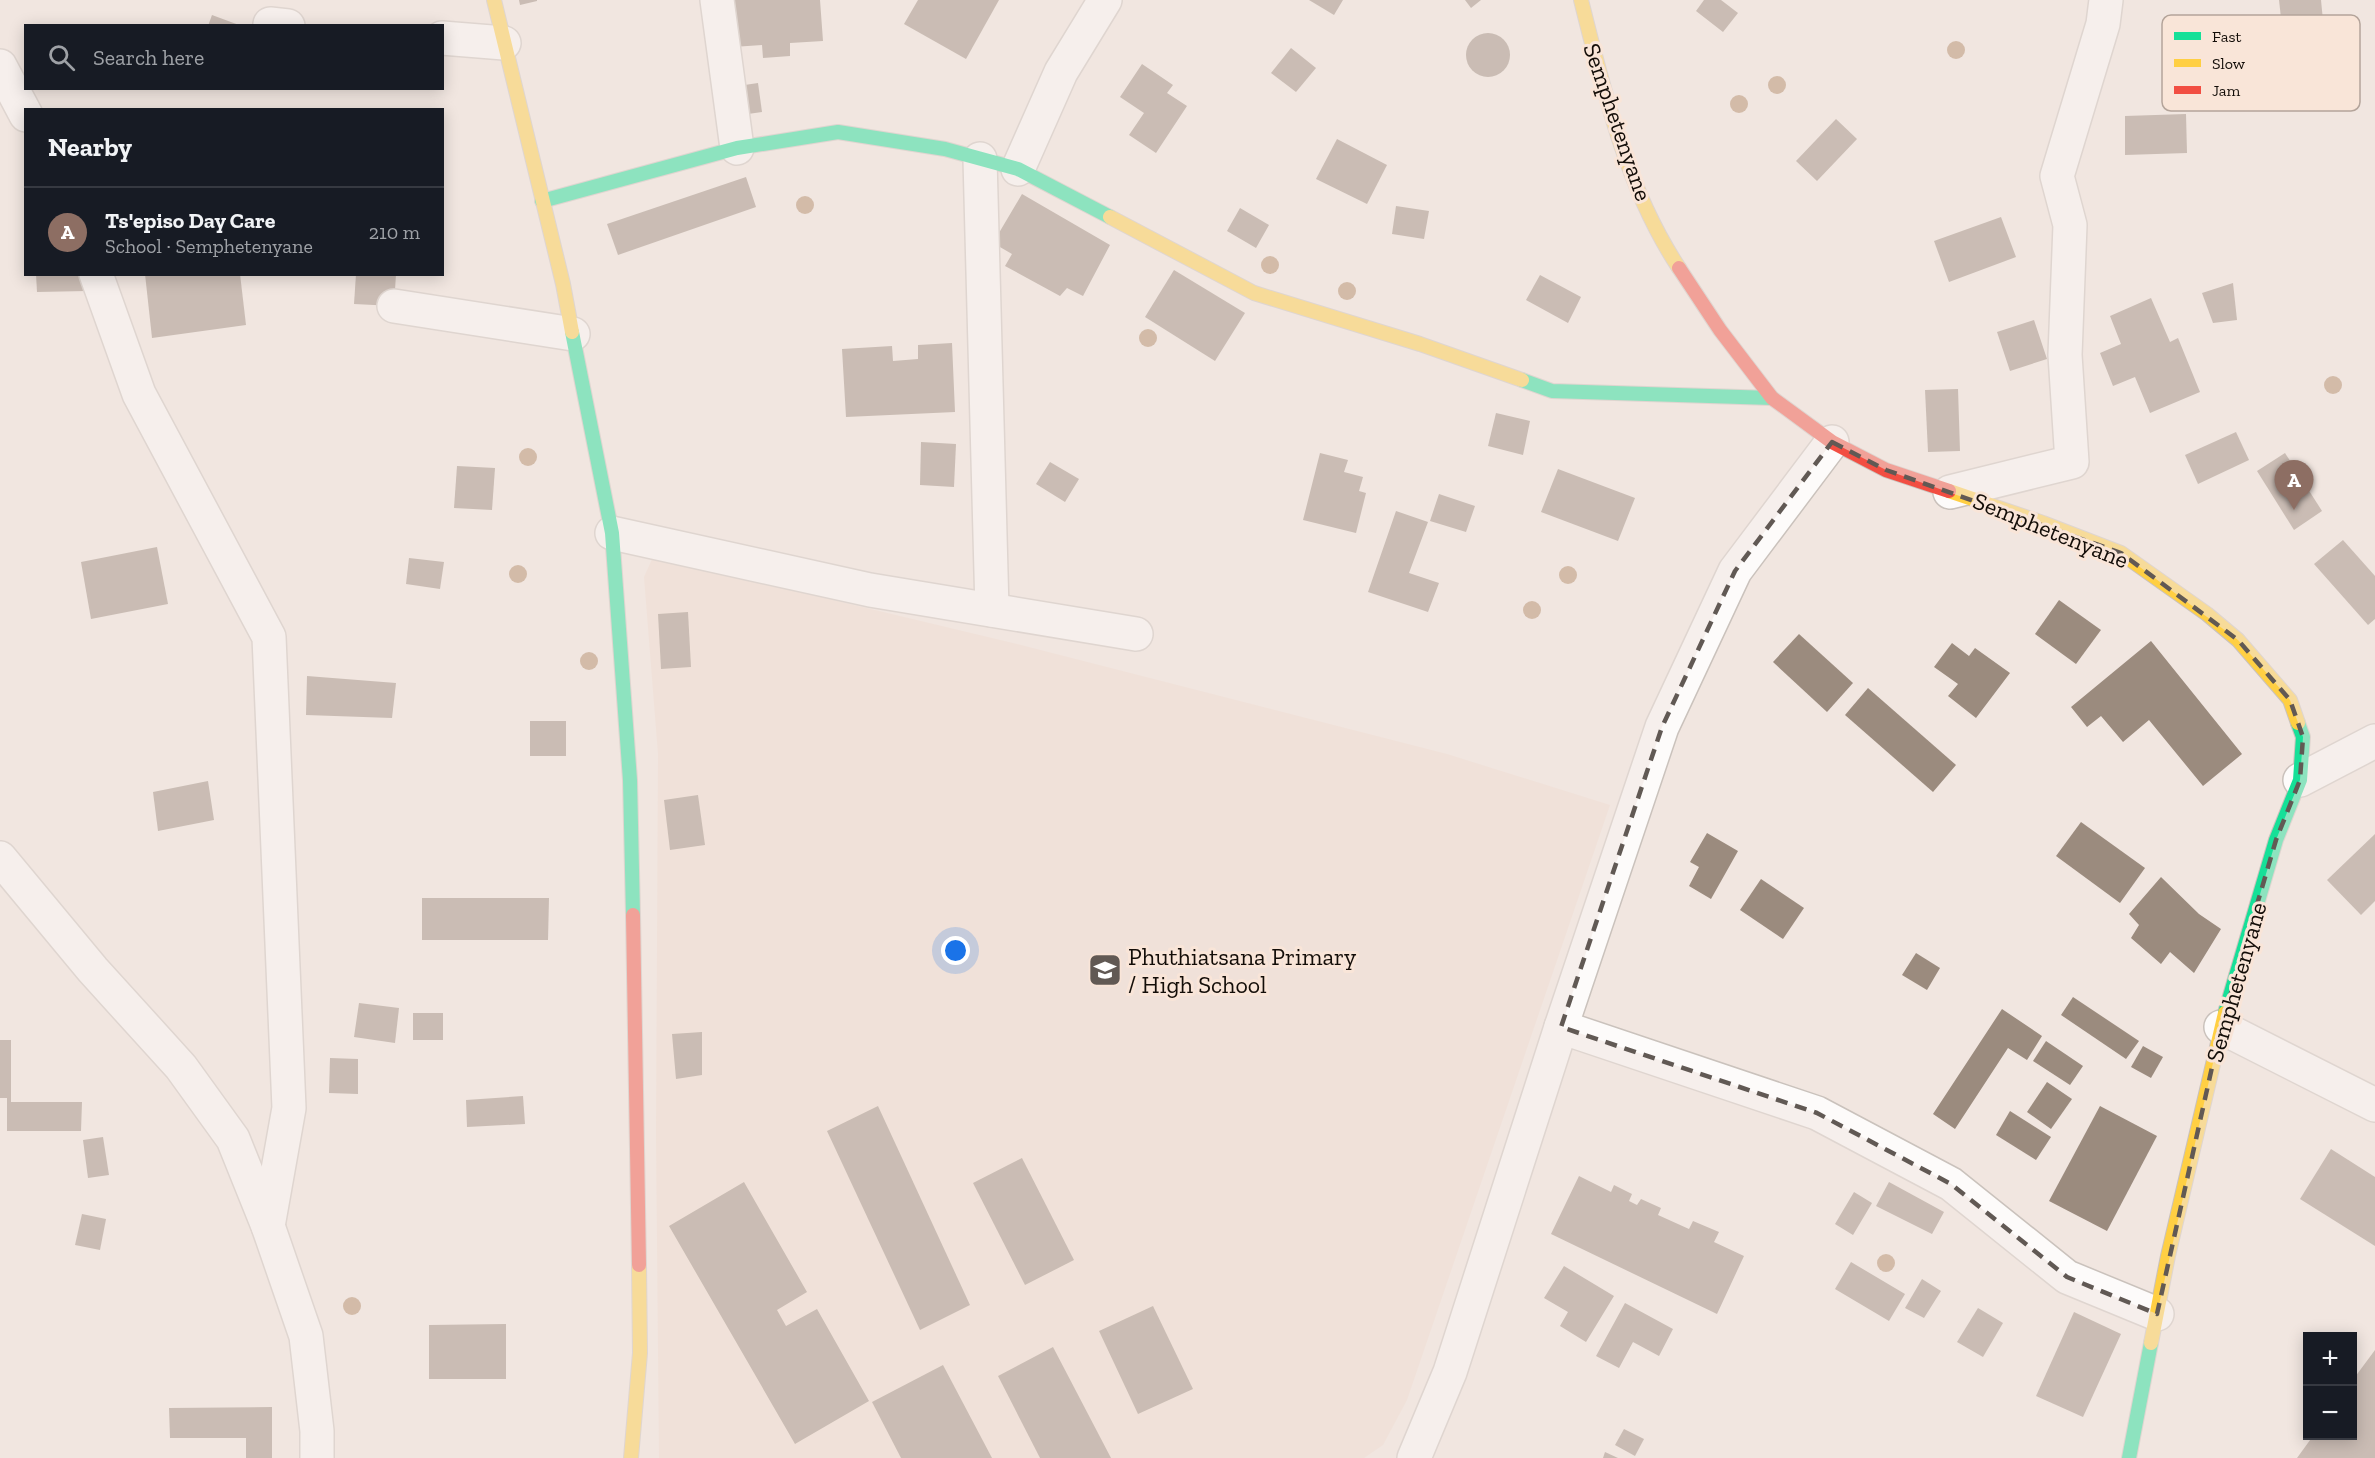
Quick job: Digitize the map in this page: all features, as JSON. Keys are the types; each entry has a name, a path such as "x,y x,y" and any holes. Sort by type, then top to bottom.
{"street":[{"path":"494,0 573,334 612,533 630,780 636,1025 640,1353 631,1458"},
{"path":"717,0 737,148"},
{"path":"1018,169 1061,72 1105,0"},
{"name":"Semphetenyane","path":"1581,0 1603,89 1635,184 1673,259 1720,330 1772,398 1832,442 1886,470 2043,523 2121,553 2207,614 2238,640 2290,700 2303,736 2300,780 2276,840 2221,1027 2157,1314 2129,1458"},
{"path":"1950,492 2072,462 2065,355 2070,225 2057,176 2103,24 2106,0"},
{"path":"444,38 504,43"},
{"path":"0,66 24,111"},
{"path":"542,201 737,148 838,132 945,149 1018,169 1254,293 1420,344 1552,392 1772,398"},
{"path":"980,159 992,610"},
{"path":"97,276 139,394 269,637 289,1108 268,1226"},
{"path":"394,306 573,334"},
{"path":"1414,1458 1450,1372 1561,1027 1662,727 1735,571 1832,442"},
{"path":"612,533 870,590 1136,634"},
{"path":"2300,780 2375,741"},
{"path":"0,858 93,970 181,1067 233,1139 268,1226 306,1336 317,1431 317,1458"},
{"path":"1561,1027 1817,1113 1951,1184 2067,1277 2157,1314"},
{"path":"2221,1027 2375,1105"}],"highlighted area":[{"path":"1832,442 1886,470 2121,553 2238,640 2290,700 2303,737 2300,780 2276,840 2221,1027 2157,1314 2067,1277 1951,1184 1817,1113 1561,1027 1662,727 1735,571"}],"shaded area":[{"name":"Phuthiatsana Primary / High School","path":"653,557 1017,644 1447,754 1610,805 1407,1400 1383,1445 1364,1458 659,1458 656,1134 658,754 644,577"}],"building":[{"path":"519,0 537,0 537,1 520,5"},
{"path":"730,0 820,0 823,41 790,43 790,56 763,58 762,45 733,47"},
{"path":"918,0 999,0 966,59 904,24"},
{"path":"1309,0 1343,0 1334,15"},
{"path":"1465,0 1481,0 1471,8"},
{"path":"1704,0 1721,0 1738,13 1723,32 1696,11"},
{"path":"2279,0 2321,0 2322,15 2281,15"},
{"path":"212,15 236,24 209,24"},
{"path":"1488,33 1503,40 1510,55 1503,70 1488,77 1473,70 1466,55 1473,40"},
{"path":"1291,48 1316,68 1296,92 1271,73"},
{"path":"1142,64 1173,85 1167,93 1187,106 1156,153 1129,135 1144,113 1120,97"},
{"path":"758,83 762,112 741,115 738,86"},
{"path":"2186,114 2187,153 2125,155 2125,116"},
{"path":"1836,119 1857,139 1817,181 1796,161"},
{"path":"1337,139 1387,165 1367,204 1316,179"},
{"path":"746,177 756,207 618,255 607,224"},
{"path":"1022,194 1110,245 1083,296 1067,288 1060,296 1005,266 1012,254 993,243"},
{"path":"1396,206 1429,211 1424,239 1392,234"},
{"path":"1240,208 1269,225 1256,248 1227,231"},
{"path":"2001,217 2016,257 1949,282 1934,241"},
{"path":"1174,270 1245,313 1215,361 1145,317"},
{"path":"1540,275 1581,297 1568,323 1526,300"},
{"path":"36,276 87,276 87,291 37,292"},
{"path":"145,276 240,276 246,325 152,338"},
{"path":"356,276 396,276 394,306 354,304"},
{"path":"2233,283 2237,320 2213,323 2202,293"},
{"path":"2151,298 2170,342 2178,338 2200,392 2150,413 2135,377 2113,386 2100,353 2121,344 2110,316"},
{"path":"2034,320 2047,359 2010,371 1997,332"},
{"path":"952,343 955,412 846,417 842,349 892,346 893,361 918,359 918,345"},
{"path":"1958,389 1960,451 1928,452 1925,390"},
{"path":"1496,413 1530,421 1523,455 1488,446"},
{"path":"2236,432 2249,460 2198,484 2185,455"},
{"path":"921,442 956,444 954,487 920,485"},
{"path":"1320,453 1348,460 1344,472 1363,477 1359,491 1366,493 1356,533 1303,520"},
{"path":"2285,453 2322,511 2294,530 2257,471"},
{"path":"1050,462 1079,479 1065,502 1036,484"},
{"path":"457,466 495,468 492,510 454,508"},
{"path":"1558,469 1635,498 1618,541 1541,512"},
{"path":"1439,494 1475,506 1466,532 1430,521"},
{"path":"1396,511 1428,522 1409,573 1439,583 1428,612 1368,592"},
{"path":"2343,540 2375,576 2375,619 2368,625 2314,564"},
{"path":"157,547 168,604 91,619 81,562"},
{"path":"409,558 444,562 440,589 406,584"},
{"path":"2059,600 2101,630 2076,664 2035,634"},
{"path":"688,612 691,667 661,669 658,614"},
{"path":"1799,634 1853,683 1827,712 1773,662"},
{"path":"2151,641 2242,754 2203,786 2149,720 2123,742 2101,716 2087,727 2071,707"},
{"path":"1952,643 1969,656 1975,648 2010,673 1976,718 1948,696 1958,684 1934,667"},
{"path":"307,676 396,683 392,718 306,715"},
{"path":"1868,688 1956,765 1933,792 1845,715"},
{"path":"530,721 566,721 566,756 530,756"},
{"path":"208,781 214,820 158,831 153,792"},
{"path":"698,795 705,845 670,850 664,800"},
{"path":"2081,822 2145,868 2120,903 2056,856"},
{"path":"1707,833 1738,851 1711,899 1689,886 1699,867 1690,862"},
{"path":"2375,834 2375,901 2361,915 2327,880"},
{"path":"2161,877 2199,914 2221,929 2194,973 2170,952 2161,964 2131,938 2139,925 2129,914"},
{"path":"1761,879 1804,908 1783,939 1740,910"},
{"path":"422,898 549,898 548,940 422,940"},
{"path":"1916,953 1940,968 1927,990 1902,975"},
{"path":"2073,997 2139,1041 2126,1059 2061,1015"},
{"path":"359,1003 399,1008 395,1043 354,1037"},
{"path":"2002,1009 2042,1036 2027,1060 2008,1048 1955,1129 1933,1114"},
{"path":"413,1013 443,1013 443,1040 413,1040"},
{"path":"702,1032 702,1075 676,1079 672,1034"},
{"path":"0,1040 11,1040 11,1102 82,1102 81,1131 7,1131 7,1098 0,1098"},
{"path":"2046,1041 2083,1066 2070,1085 2033,1061"},
{"path":"2143,1046 2163,1057 2151,1078 2131,1067"},
{"path":"330,1058 358,1059 358,1094 329,1093"},
{"path":"2047,1082 2072,1099 2051,1129 2027,1112"},
{"path":"523,1096 525,1124 467,1127 466,1100"},
{"path":"878,1106 970,1305 920,1330 827,1131"},
{"path":"2100,1106 2157,1136 2107,1231 2049,1201"},
{"path":"2010,1111 2051,1137 2036,1160 1996,1135"},
{"path":"103,1137 109,1175 88,1178 83,1140"},
{"path":"2331,1149 2375,1177 2375,1246 2300,1199"},
{"path":"1022,1158 1074,1260 1025,1285 973,1183"},
{"path":"1579,1176 1611,1192 1614,1185 1632,1194 1629,1201 1637,1205 1641,1199 1661,1208 1658,1215 1689,1229 1693,1221 1719,1232 1714,1242 1744,1256 1717,1314 1551,1234"},
{"path":"744,1182 807,1292 777,1310 786,1326 817,1309 869,1401 795,1444 669,1226"},
{"path":"1889,1182 1944,1212 1932,1234 1876,1206"},
{"path":"1854,1192 1872,1203 1853,1235 1835,1224"},
{"path":"82,1214 106,1219 100,1250 75,1245"},
{"path":"1851,1262 1905,1294 1889,1321 1835,1289"},
{"path":"1564,1266 1614,1296 1586,1342 1560,1326 1568,1312 1544,1298"},
{"path":"1922,1279 1941,1291 1924,1318 1905,1308"},
{"path":"1625,1303 1673,1329 1659,1356 1633,1342 1619,1368 1596,1356"},
{"path":"1153,1306 1193,1389 1138,1414 1099,1331"},
{"path":"1978,1308 2003,1323 1983,1357 1957,1342"},
{"path":"2074,1312 2121,1334 2083,1417 2036,1396"},
{"path":"506,1324 506,1379 429,1379 429,1325"},
{"path":"1053,1347 1111,1458 1040,1458 998,1376"},
{"path":"2375,1350 2375,1458 2297,1458 2310,1440 2357,1440 2357,1374"},
{"path":"943,1365 992,1458 901,1458 872,1402"},
{"path":"272,1407 272,1458 246,1458 246,1438 170,1438 169,1408"},
{"path":"1624,1429 1644,1439 1635,1456 1615,1445"},
{"path":"1605,1452 1618,1458 1603,1458"}],"traffic: fast":[{"path":"542,201 737,148 838,132 945,149 1018,169 1110,217"},
{"path":"572,332 612,533 630,780 633,915"},
{"path":"1522,380 1552,391 1772,398"},
{"path":"2225,1013 2276,840 2300,780 2303,737 2298,723"},
{"path":"2129,1458 2151,1343"}],"traffic: slow":[{"path":"494,0 563,284 572,332"},
{"path":"1581,0 1608,104 1631,172 1645,205 1679,268"},
{"path":"1110,217 1254,293 1420,344 1522,380"},
{"path":"1949,491 2121,553 2207,614 2238,640 2290,700 2298,723"},
{"path":"2151,1343 2168,1256 2225,1013"},
{"path":"631,1458 640,1353 639,1265"}],"traffic: jam":[{"path":"1679,268 1720,330 1772,398 1832,442 1886,470 1949,491"},
{"path":"633,915 639,1265"}],"place":[{"name":"Ts'episo Day Care","path":"2294,510"},
{"name":"Phuthiatsana Primary / High School","path":"1105,970"}]}
